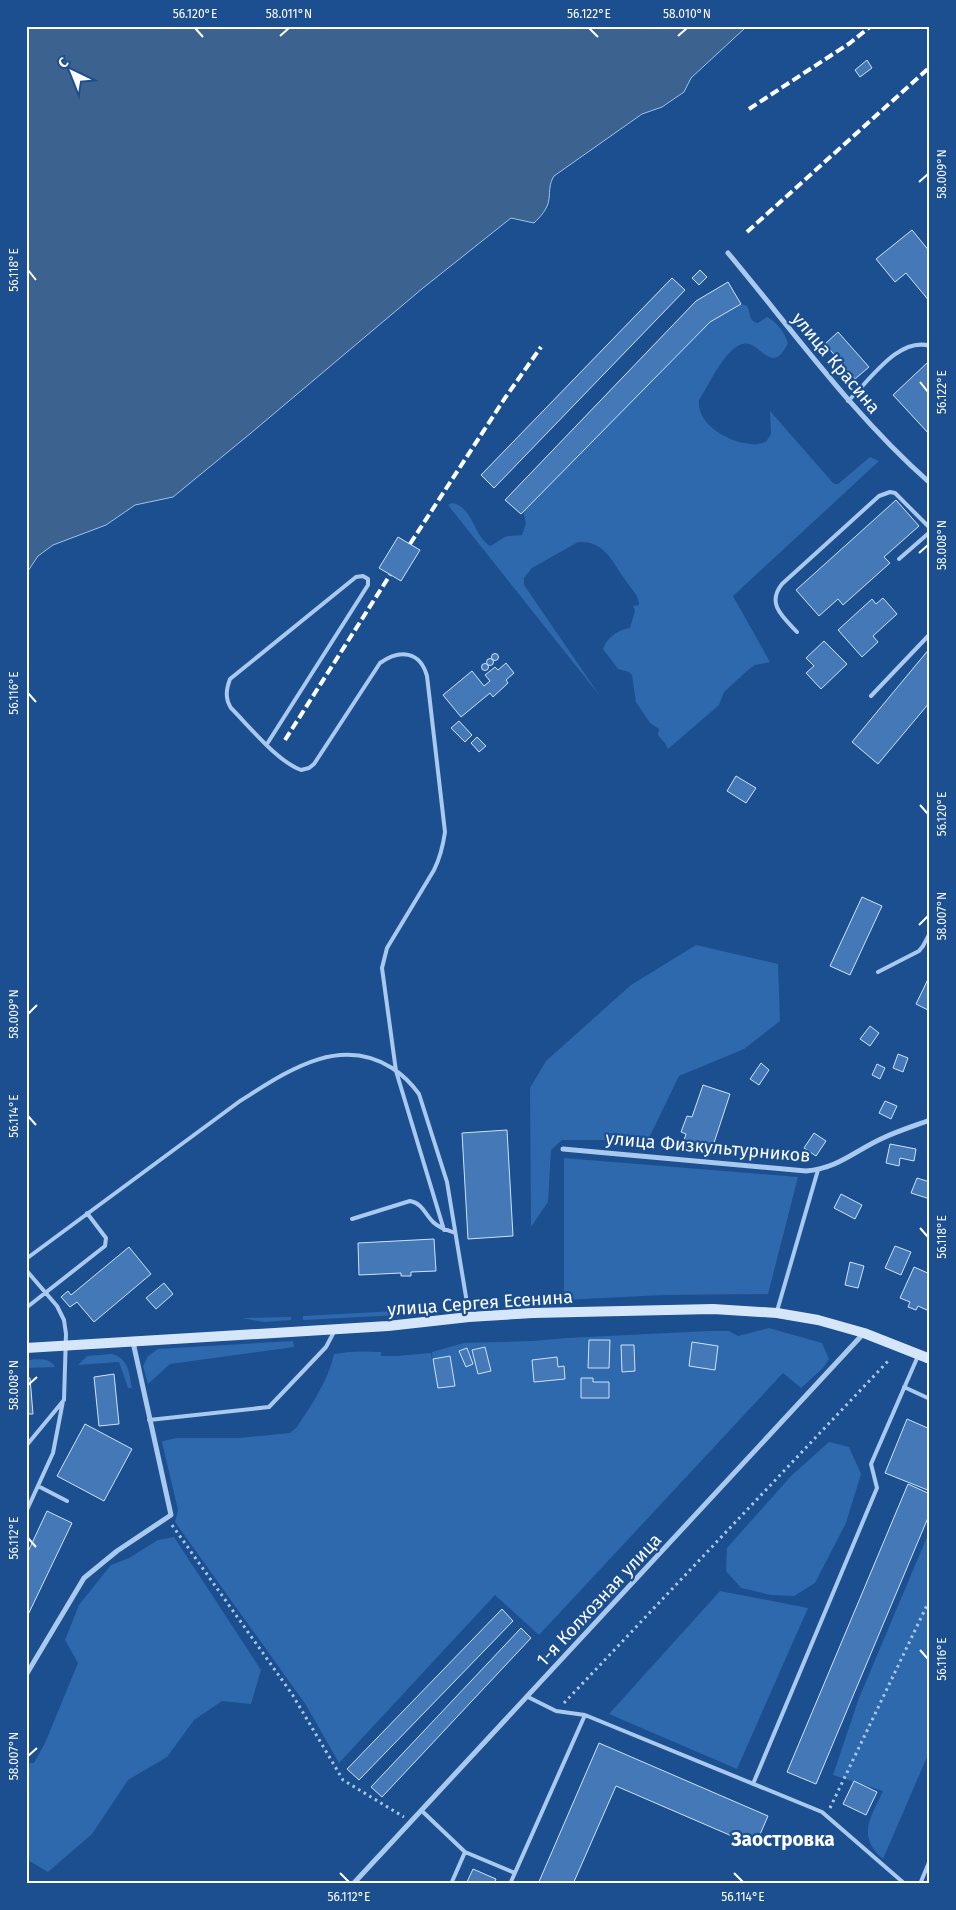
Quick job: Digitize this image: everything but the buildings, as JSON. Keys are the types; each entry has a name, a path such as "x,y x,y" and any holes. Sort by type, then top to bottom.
{"street":[{"name":"улица Красина","path":"728,253 848,401 889,446 930,483"},
{"name":"улица Физкультурников","path":"563,1149 806,1171 835,1165 861,1148 883,1137 930,1120"},
{"name":"улица Сергея Есенина","path":"26,1348 388,1326 469,1317 533,1313 683,1309 776,1313 818,1320 864,1333 930,1359"},
{"name":"1-я Колхозная улица","path":"353,1884 864,1333"},
{"path":"26,1674 84,1578 117,1550 171,1515 132,1341"}],"lane":[{"path":"848,401 897,352 913,345 923,344 930,346"},
{"path":"797,632 778,610 775,597 777,591 782,584 879,496 890,492 895,493 930,530 899,559"},
{"path":"267,744 368,585 368,579 363,576 356,577 230,679 226,695 227,702 231,708 267,744 292,767 301,770 309,768 314,764 380,663 391,656 407,654 414,656 425,668 444,832 440,857 387,948 382,968 396,1071 444,1230"},
{"path":"871,696 930,634"},
{"path":"878,972 919,951 930,933"},
{"path":"26,1259 240,1101 275,1079 304,1064 332,1056 354,1055 374,1059 396,1071 411,1082 419,1094 447,1182 469,1317"},
{"path":"776,1313 818,1170"},
{"path":"352,1219 410,1201 416,1202 433,1222 444,1230 455,1232"},
{"path":"26,1308 105,1246 106,1238 87,1213"},
{"path":"26,1270 57,1306 64,1320 66,1345 64,1400 53,1453 26,1512"},
{"path":"149,1420 269,1407 326,1347 336,1329"},
{"path":"753,1784 877,1488 871,1464 919,1354"},
{"path":"904,1387 930,1399"},
{"path":"26,1446 64,1400"},
{"path":"26,1439 32,1438"},
{"path":"38,1486 67,1501"},
{"path":"528,1697 556,1711 585,1715 822,1812 905,1884"},
{"path":"510,1884 585,1715"},
{"path":"422,1811 465,1852 515,1873"},
{"path":"451,1884 465,1852"},
{"path":"920,1884 930,1860"}],"path":[{"path":"556,1711 890,1359"},
{"path":"171,1515 171,1524 292,1694 343,1780 411,1822"},
{"path":"826,1816 930,1599"}],"shaded area":[{"path":"26,26 762,26 745,28 691,78 684,92 662,107 642,114 554,176 550,184 547,206 534,223 511,218 423,288 173,497 135,505 106,525 53,545 38,556 26,574"},
{"path":"741,304 747,306 751,319 755,322 758,323 767,317 774,322 782,331 788,343 782,353 776,358 765,355 754,346 748,344 742,344 729,353 699,400 699,409 708,424 716,431 733,440 742,443 758,444 766,442 771,434 770,411 834,484 838,484 870,457 879,461 733,596 770,662 755,665 748,670 724,692 719,705 668,749 658,735 659,729 650,723 636,702 632,675 629,672 618,669 603,649 613,635 630,628 635,611 633,606 639,605 636,595 607,554 595,545 587,542 578,542 532,568 524,578 524,585 600,696 448,505 452,503 464,510 484,541 490,546 505,537 522,535 526,523 523,511 710,322"},
{"path":"696,945 778,964 780,1021 744,1049 679,1076 648,1140 562,1140 551,1150 548,1202 531,1227 530,1088 546,1061 631,985"},
{"path":"564,1158 798,1177 768,1294 663,1295 564,1300"},
{"path":"415,1310 438,1311 438,1313 303,1320 303,1316"},
{"path":"291,1317 291,1320 265,1322 241,1318"},
{"path":"769,1328 822,1343 829,1359 823,1368 801,1388 783,1373 539,1635 495,1595 339,1763 306,1705 175,1522 178,1510 162,1442 176,1438 239,1438 290,1433 297,1427 319,1392 328,1374 334,1354 369,1351 381,1352 381,1356 397,1356 431,1353 433,1368 432,1352 464,1343 709,1331 729,1331 738,1336"},
{"path":"293,1341 294,1347 170,1364 148,1384 143,1366 148,1356 158,1349"},
{"path":"112,1354 118,1356 125,1363 132,1388 128,1388 119,1362 78,1365 87,1356"},
{"path":"26,1360 46,1360 55,1367 26,1368"},
{"path":"829,1442 849,1447 861,1474 846,1523 815,1583 794,1596 771,1595 741,1588 726,1571 727,1548 791,1476"},
{"path":"930,1530 930,1750 883,1859 870,1842 868,1826 883,1791 833,1775 859,1698"},
{"path":"174,1537 261,1670 251,1704 222,1701 194,1720 167,1757 128,1780 92,1834 48,1872 26,1859 26,1763 34,1763 45,1743 78,1663 65,1640 79,1605 111,1565 129,1558 158,1540"},
{"path":"720,1591 808,1608 737,1769 609,1714"}],"railway":[{"path":"749,109 850,43 871,26"},
{"path":"747,232 930,67"},
{"path":"410,544 505,398 541,347"},
{"path":"285,740 390,575"}],"district":[{"name":"Заостровка","path":"783,1839"}]}
